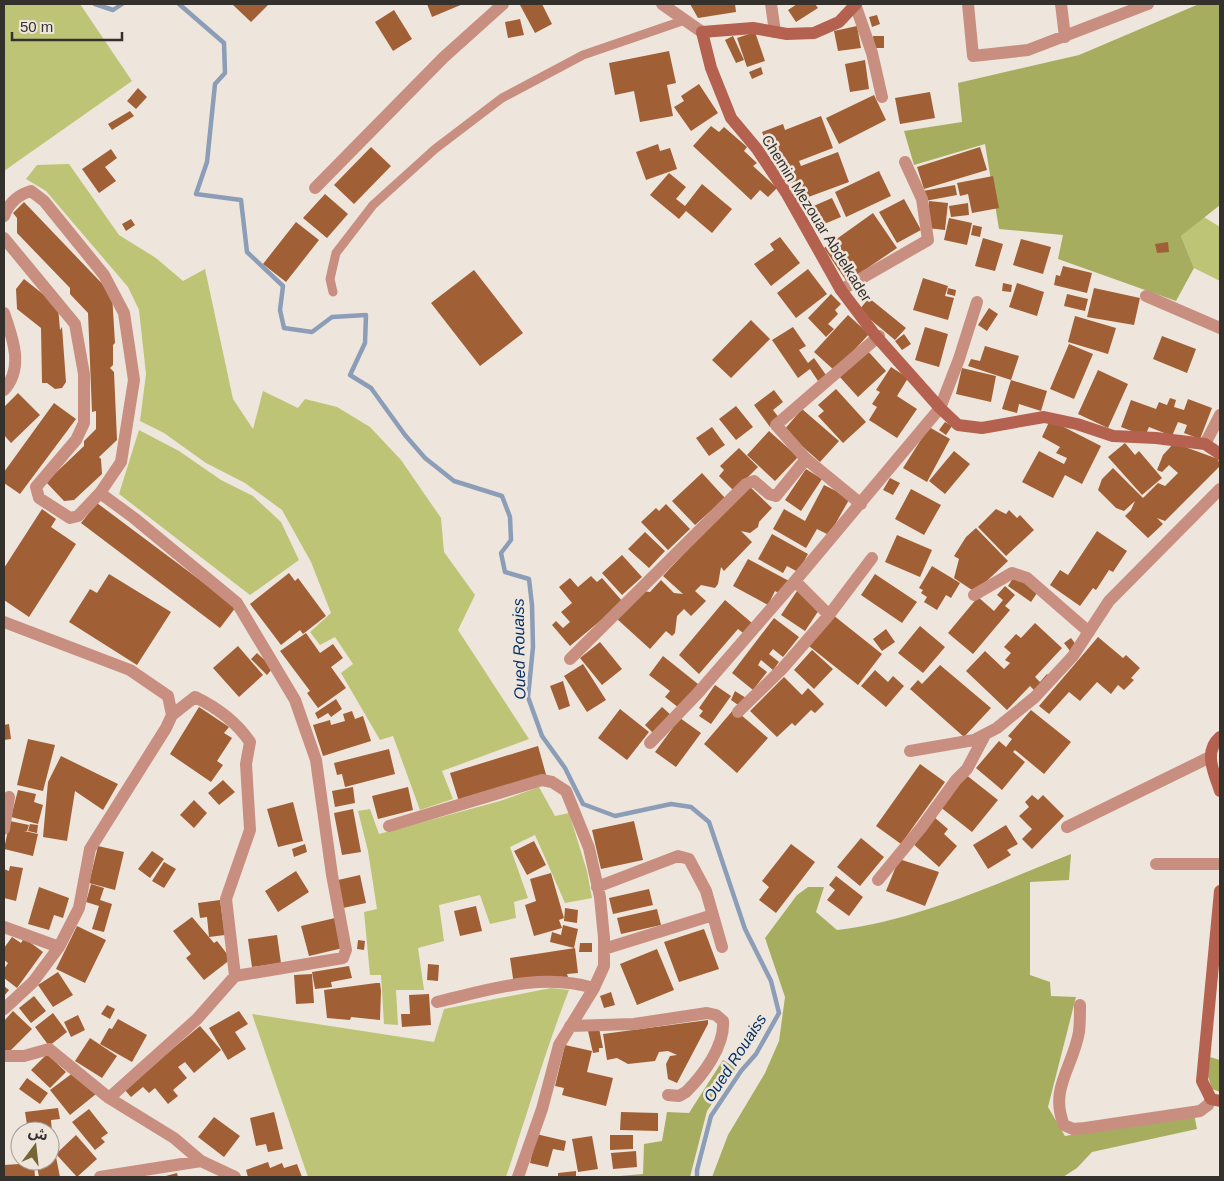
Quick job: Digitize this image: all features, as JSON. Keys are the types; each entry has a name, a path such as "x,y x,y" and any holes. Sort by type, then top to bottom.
{"street":[{"path":"315,188 444,57 503,4"},
{"path":"662,4 702,32 754,28 775,32 814,33 839,22 855,4 872,53 882,97"},
{"path":"771,4 775,32"},
{"path":"968,4 973,56 1028,50 1148,4"},
{"path":"1061,4 1064,37"},
{"name":"Chemin Mezouar Abdelkader","path":"702,32 710,68 731,118 757,149 787,194 841,290 876,335 879,336 940,408 958,425 982,428 1044,417 1077,424 1114,436 1156,438 1205,444 1220,454"},
{"path":"841,290 928,240 922,199 906,162"},
{"path":"4,216 8,205 20,194 31,191 44,201 104,275 124,313 134,380 122,462 100,493 78,516 70,518 39,498 36,487 76,440 84,423 84,374 75,324 4,238"},
{"path":"1146,296 1220,328"},
{"path":"650,743 698,693 795,581 822,546 861,504 940,408 959,359 977,302"},
{"path":"4,313 14,348 16,366 11,382 4,390"},
{"path":"861,504 806,459 776,425 879,336"},
{"path":"1205,444 1220,415"},
{"path":"570,659 746,484 754,481 769,494 776,496 806,459"},
{"path":"910,750 974,740 998,728 1035,697 1073,656 1109,601 1220,489"},
{"path":"100,493 134,518 237,603 295,700 316,760 332,875 346,950 343,958 235,976 197,1019 109,1098"},
{"path":"738,712 782,670 830,615 872,558"},
{"path":"974,596 1012,573 1018,573 1027,578 1089,632"},
{"path":"795,581 830,615"},
{"path":"4,622 130,670 168,696 172,715"},
{"path":"4,1009 33,982 59,947 79,908 90,849 166,728 172,715 195,697 210,704 244,732 250,742 246,764 250,830 226,899 235,976"},
{"path":"878,880 921,828 956,780 967,769 985,734"},
{"path":"1220,736 1213,743 1210,757 1220,791"},
{"path":"1068,827 1210,757"},
{"path":"389,826 542,780 552,782 566,792 589,848 597,887 604,949 604,966 594,988 560,1045 542,1109 518,1177"},
{"path":"4,829 9,797"},
{"path":"597,887 678,856 684,856 689,859 706,891 722,947"},
{"path":"1156,864 1220,864"},
{"path":"1080,1005 1079,1033 1057,1099 1059,1114 1064,1125 1072,1129 1085,1128 1200,1111 1216,1100 1202,1081 1220,891"},
{"path":"604,949 713,915"},
{"path":"4,927 59,947"},
{"path":"437,1002 508,986 556,980 594,988"},
{"path":"570,1026 634,1024 707,1013 716,1014 724,1021 724,1030 718,1047 686,1092 679,1096 668,1095"},
{"path":"4,1056 24,1056 49,1049 109,1098 174,1138 202,1162 235,1177"},
{"path":"100,1177 202,1162"}],"lane":[{"path":"333,292 330,279 336,253 372,205 434,149 502,98 583,55 684,20"}],"green space":[{"path":"4,4 80,4 132,81 4,171"},
{"path":"1199,4 1220,4 1220,205 1181,236 1194,268 1176,301 1058,259 1063,235 999,229 985,144 914,165 904,131 962,122 958,83 1079,55"},
{"path":"69,164 119,235 156,258 183,281 205,269 233,399 253,429 263,391 298,408 305,399 337,407 370,427 401,460 441,518 444,552 475,595 458,630 529,739 442,771 453,799 420,810 393,736 380,740 341,673 353,664 335,637 320,645 310,632 331,613 311,562 282,510 245,483 206,463 164,433 140,421 146,374 139,310 128,287 46,191 26,179 37,165"},
{"path":"1204,217 1220,227 1220,281 1194,268 1181,236"},
{"path":"139,430 179,451 221,480 253,496 281,522 299,560 250,595 119,494"},
{"path":"539,787 555,816 569,813 587,871 592,898 565,903 535,835 510,847 528,898 514,902 516,918 490,924 480,895 439,905 444,941 418,948 424,990 396,990 398,1025 384,1024 381,975 370,975 364,912 377,909 368,851 358,811 370,809 379,834 500,801"},
{"path":"1071,854 1069,880 1030,882 1030,975 1050,982 1051,996 1076,997 1048,1107 1065,1136 1194,1114 1197,1129 1092,1152 1077,1168 1063,1177 712,1177 728,1135 765,1073 779,1041 785,997 765,938 797,895 808,887 824,887 816,912 837,930 897,918 956,900"},
{"path":"551,988 569,990 506,1177 308,1177 252,1014 434,1042 444,1009"},
{"path":"1210,1057 1220,1060 1220,1092 1212,1089 1208,1076"},
{"path":"723,1060 736,1068 707,1111 690,1177 608,1177 643,1174 644,1144 662,1141 667,1112 689,1113"}],"building":[{"path":"232,4 269,4 251,22"},
{"path":"427,4 463,4 432,17"},
{"path":"542,4 552,24 535,33 520,5"},
{"path":"690,4 735,4 736,12 698,18"},
{"path":"797,4 815,4 818,8 796,22 788,10"},
{"path":"394,10 412,39 393,51 375,22"},
{"path":"877,15 880,24 872,27 869,17"},
{"path":"520,19 524,35 508,38 505,22"},
{"path":"857,26 861,48 838,51 834,31"},
{"path":"755,32 765,61 747,67 737,38"},
{"path":"733,36 744,60 736,63 725,40"},
{"path":"873,36 884,36 884,48 874,48"},
{"path":"669,51 676,83 667,85 673,116 640,122 634,91 615,95 609,63"},
{"path":"865,60 869,89 850,92 845,64"},
{"path":"761,67 763,74 752,79 749,72"},
{"path":"699,84 718,113 691,131 674,107 684,101 681,96"},
{"path":"138,88 147,97 136,109 127,101"},
{"path":"930,92 935,118 900,124 895,98"},
{"path":"874,95 886,120 839,144 826,118"},
{"path":"130,111 134,116 112,130 108,124"},
{"path":"821,116 833,148 799,161 801,166 838,152 849,182 803,199 796,181 783,186 762,132 783,124 785,130"},
{"path":"711,126 719,132 724,127 747,147 744,151 757,163 753,166 777,188 768,197 760,190 751,200 693,146"},
{"path":"658,144 660,151 670,148 677,169 646,180 636,152"},
{"path":"371,147 391,166 354,204 334,185"},
{"path":"980,147 987,170 924,189 917,167"},
{"path":"111,149 117,158 105,167 116,181 99,193 82,169"},
{"path":"879,171 891,196 846,217 835,192"},
{"path":"669,173 686,187 676,199 685,206 702,184 732,209 712,233 686,211 679,219 650,195"},
{"path":"993,176 999,208 972,213 968,194 960,196 957,183"},
{"path":"955,185 957,195 925,201 923,191"},
{"path":"325,194 348,214 327,238 303,218"},
{"path":"832,198 841,217 817,227 809,208"},
{"path":"904,199 921,230 897,243 879,212"},
{"path":"929,201 948,203 945,230 927,228"},
{"path":"24,202 112,294 115,343 113,345 113,365 110,368 114,372 117,440 99,457 101,459 102,474 74,500 64,501 46,482 84,446 84,441 96,429 96,411 92,412 88,313 70,294 70,288 17,233 17,218 13,213"},
{"path":"968,203 969,215 951,217 949,206"},
{"path":"873,213 897,248 847,282 824,248"},
{"path":"949,218 972,223 967,245 944,240"},
{"path":"131,219 135,225 126,231 122,224"},
{"path":"296,222 319,240 286,282 263,264"},
{"path":"973,225 982,227 980,237 971,235"},
{"path":"780,237 800,263 771,286 754,264 774,250 770,244"},
{"path":"983,238 1003,244 995,271 975,266"},
{"path":"1021,239 1051,247 1043,274 1013,265"},
{"path":"1168,242 1169,252 1157,253 1155,244"},
{"path":"1063,266 1092,273 1087,293 1054,285 1056,275 1060,276"},
{"path":"808,269 827,294 796,318 777,293"},
{"path":"474,270 523,333 480,366 431,303"},
{"path":"923,278 948,286 945,296 954,298 948,320 913,310"},
{"path":"24,279 58,306 60,330 62,327 66,382 62,388 55,389 47,383 42,383 41,328 17,309 16,289"},
{"path":"1003,283 1012,285 1011,292 1002,291"},
{"path":"1017,283 1044,292 1037,316 1009,307"},
{"path":"948,288 956,290 955,296 947,294"},
{"path":"1094,288 1140,298 1134,325 1087,317"},
{"path":"831,294 841,304 835,310 838,314 828,324 834,329 826,337 808,318"},
{"path":"1067,294 1088,299 1085,311 1064,306"},
{"path":"869,298 906,328 895,340 859,310"},
{"path":"989,308 998,314 987,331 978,325"},
{"path":"848,315 869,334 835,371 814,352"},
{"path":"1075,316 1116,328 1108,354 1068,342"},
{"path":"751,320 770,339 731,378 712,360"},
{"path":"793,327 806,346 799,350 808,363 814,358 826,375 818,381 810,369 798,378 772,340"},
{"path":"925,327 948,334 939,367 915,360"},
{"path":"904,334 911,344 902,350 895,341"},
{"path":"1162,336 1196,349 1187,373 1153,359"},
{"path":"1069,344 1093,354 1074,399 1050,389"},
{"path":"985,346 1019,356 1011,380 968,366 971,359 980,361"},
{"path":"866,349 886,371 858,397 838,375"},
{"path":"891,367 908,378 897,396 917,409 897,438 869,420 877,407 872,404 880,392 876,390"},
{"path":"962,368 996,376 991,402 956,394"},
{"path":"1098,370 1128,384 1108,428 1078,414"},
{"path":"1011,380 1047,391 1041,411 1019,404 1017,413 1002,409"},
{"path":"836,389 866,422 843,443 818,416 824,411 818,405"},
{"path":"774,390 783,402 773,410 780,419 770,427 754,405"},
{"path":"18,393 40,415 11,443 4,435 4,407"},
{"path":"1170,398 1176,400 1174,407 1184,410 1188,399 1212,408 1200,439 1184,433 1187,425 1178,422 1172,436 1149,427 1145,436 1121,427 1131,400 1156,409 1159,402 1167,405"},
{"path":"54,403 76,419 20,494 4,483 4,472"},
{"path":"736,406 753,427 736,440 719,419"},
{"path":"802,409 839,441 820,462 784,430"},
{"path":"1050,420 1101,446 1082,484 1065,475 1053,498 1022,482 1039,451 1064,464 1067,458 1056,453 1060,447 1042,437"},
{"path":"945,422 952,426 946,435 939,430"},
{"path":"712,427 725,445 709,456 696,438"},
{"path":"929,427 950,439 927,482 903,468"},
{"path":"769,431 798,457 775,481 747,455"},
{"path":"1125,443 1135,455 1139,451 1162,478 1142,495 1108,457"},
{"path":"1174,443 1218,459 1220,466 1165,521 1157,518 1163,524 1148,538 1125,516 1131,510 1135,501 1124,511 1116,508 1098,490 1102,479 1113,468 1143,498 1158,483 1165,486 1178,473 1169,465 1162,472 1157,470 1163,455"},
{"path":"739,448 758,467 734,491 719,476 724,470 720,466"},
{"path":"954,451 970,464 945,494 929,481"},
{"path":"806,469 822,479 801,511 785,500"},
{"path":"702,473 725,498 695,525 672,501"},
{"path":"890,478 900,483 893,495 883,490"},
{"path":"748,485 772,508 759,522 758,527 750,533 741,531 752,542 724,571 721,567 718,584 715,588 701,585 695,591 706,601 691,616 684,609 677,616 675,633 672,636 666,631 650,649 617,619 643,591 650,592 661,580 674,593 683,594 663,576"},
{"path":"824,485 850,498 829,535 817,529 806,548 773,529 784,509 805,521"},
{"path":"911,489 941,505 924,535 895,519"},
{"path":"97,503 236,607 220,628 81,523"},
{"path":"666,504 690,529 668,550 641,522 656,508 659,511"},
{"path":"42,509 56,519 51,527 76,544 29,617 4,600 4,568"},
{"path":"996,509 1006,514 1009,510 1017,518 1020,515 1034,530 1006,556 978,527"},
{"path":"976,528 1008,561 975,592 954,578 959,559 954,556 966,537"},
{"path":"1097,531 1127,551 1113,572 1109,570 1096,590 1093,588 1080,606 1050,585 1060,570 1068,575"},
{"path":"645,532 665,551 649,568 628,549"},
{"path":"772,534 808,554 798,572 787,566 783,573 758,559"},
{"path":"897,535 932,550 920,577 885,562"},
{"path":"622,555 642,577 622,595 602,573"},
{"path":"748,559 789,581 782,595 775,591 768,605 733,586"},
{"path":"932,566 960,583 951,598 946,595 937,610 924,602 927,597 921,593 923,590 919,588"},
{"path":"289,573 295,581 298,578 326,616 303,634 300,630 281,645 250,604"},
{"path":"109,574 171,612 137,665 69,622 90,589 97,593"},
{"path":"875,574 917,602 902,623 861,595"},
{"path":"1015,575 1039,590 1031,602 1008,586"},
{"path":"591,576 597,582 602,578 623,602 570,646 552,625 556,621 563,628 570,622 561,612 572,603 559,587 570,578 578,587"},
{"path":"1005,586 1015,595 1005,606 1010,610 973,654 948,633 978,597 994,611 1003,600 997,595"},
{"path":"797,591 821,607 805,631 781,615"},
{"path":"725,600 752,623 743,633 738,629 699,674 679,655"},
{"path":"833,615 882,654 858,685 809,646"},
{"path":"774,618 799,637 783,657 773,649 769,654 779,662 773,670 761,660 758,665 767,672 753,690 732,673"},
{"path":"1035,623 1062,648 1035,677 1040,682 1047,674 1051,678 1037,693 1030,686 1007,710 966,671 985,651 1004,669 1010,663 1005,660 1011,653 1004,647 1016,634 1021,638"},
{"path":"920,626 945,647 923,673 898,653"},
{"path":"886,629 895,642 882,651 873,639"},
{"path":"306,633 320,653 333,644 343,658 331,667 346,688 318,708 307,693 310,691 280,651"},
{"path":"1098,637 1123,658 1126,655 1140,668 1131,678 1134,680 1124,690 1118,685 1111,694 1097,682 1080,701 1069,692 1049,714 1039,706"},
{"path":"1071,638 1077,646 1070,651 1064,643"},
{"path":"600,642 622,669 602,685 580,658"},
{"path":"238,646 263,675 239,697 213,668"},
{"path":"812,650 833,669 814,689 794,670"},
{"path":"257,653 273,668 267,675 251,659"},
{"path":"663,656 698,684 679,708 665,697 670,691 649,675"},
{"path":"583,664 606,700 587,712 564,676"},
{"path":"940,665 991,708 964,737 910,689 918,680 922,684"},
{"path":"875,670 888,682 893,676 904,686 886,707 861,686"},
{"path":"784,677 802,695 808,688 824,704 815,713 811,710 795,726 792,723 777,737 750,711"},
{"path":"563,681 570,706 559,710 550,686"},
{"path":"715,685 731,696 711,724 699,716 703,711 699,708"},
{"path":"735,691 746,698 741,707 731,700"},
{"path":"336,699 342,709 331,717 328,713 318,719 315,713"},
{"path":"199,707 229,727 224,733 232,738 217,761 223,765 211,782 170,754"},
{"path":"662,707 672,716 655,735 645,725"},
{"path":"620,709 649,732 627,760 598,738"},
{"path":"734,709 768,738 737,773 704,744"},
{"path":"1031,710 1071,742 1044,774 1015,750 1013,752 1025,762 1002,790 976,768 999,741 1006,747 1012,739 1008,736"},
{"path":"352,711 355,719 363,716 371,741 323,756 313,725 330,720 331,725 345,721 343,714"},
{"path":"680,718 701,733 676,767 655,752"},
{"path":"9,724 11,739 4,740 4,725"},
{"path":"28,739 55,745 43,791 17,785"},
{"path":"538,746 547,778 460,805 450,773"},
{"path":"389,749 395,774 345,787 342,774 337,775 334,763"},
{"path":"61,756 118,784 103,810 75,791 67,841 43,837 48,782"},
{"path":"920,764 945,782 901,844 876,826"},
{"path":"965,774 998,800 972,832 939,806"},
{"path":"223,780 235,792 219,805 208,793"},
{"path":"353,787 355,803 335,807 332,791"},
{"path":"408,787 413,810 378,819 372,796"},
{"path":"18,790 36,794 34,802 43,805 38,824 11,817"},
{"path":"1032,795 1038,800 1043,795 1064,816 1032,849 1022,839 1032,829 1019,816 1029,807 1025,802"},
{"path":"194,800 207,813 194,828 180,815"},
{"path":"293,802 303,841 278,847 267,809"},
{"path":"353,809 361,852 342,855 334,813"},
{"path":"934,817 948,829 944,834 957,846 939,867 911,842"},
{"path":"10,821 29,825 27,831 24,831 38,834 33,856 4,849"},
{"path":"634,821 643,860 601,869 592,830"},
{"path":"30,824 38,825 37,833 28,831"},
{"path":"1006,825 1018,844 1007,850 1011,855 988,869 973,845"},
{"path":"861,838 884,857 860,886 837,867"},
{"path":"534,841 546,865 527,875 514,851"},
{"path":"305,844 307,852 294,857 292,849"},
{"path":"791,844 815,862 776,913 759,900 769,887 762,881"},
{"path":"98,846 124,852 115,890 89,883"},
{"path":"152,851 164,859 150,878 138,869"},
{"path":"899,859 939,872 925,906 886,891"},
{"path":"164,862 176,869 164,888 152,881"},
{"path":"10,866 23,868 16,901 4,898 4,869 9,871"},
{"path":"296,871 309,892 278,912 265,891"},
{"path":"551,873 564,918 559,920 562,928 534,936 525,905 536,901 530,879"},
{"path":"360,875 366,903 343,908 338,880"},
{"path":"836,876 863,897 849,916 827,900 835,890 829,885"},
{"path":"91,884 104,888 100,900 112,904 104,932 92,929 99,906 86,902"},
{"path":"39,887 69,898 63,918 54,915 49,930 28,924"},
{"path":"649,889 653,905 613,914 609,898"},
{"path":"220,900 225,935 209,937 207,917 200,918 198,903"},
{"path":"476,906 482,931 460,936 454,911"},
{"path":"565,908 578,910 577,923 564,921"},
{"path":"657,909 661,925 621,934 617,918"},
{"path":"192,917 214,943 217,941 231,959 204,980 186,958 191,954 173,931"},
{"path":"335,918 343,948 309,956 301,926"},
{"path":"563,925 578,929 574,948 550,942 552,932 561,935"},
{"path":"77,926 106,940 85,983 56,969"},
{"path":"704,929 719,969 679,982 664,942"},
{"path":"277,935 281,963 252,967 248,939"},
{"path":"12,937 21,943 24,938 43,952 17,988 4,978 4,969 8,963 4,960 4,948"},
{"path":"358,940 365,941 364,950 357,949"},
{"path":"580,943 592,943 592,952 579,952"},
{"path":"575,948 578,973 567,974 568,977 514,985 510,958"},
{"path":"657,949 674,990 637,1005 620,964"},
{"path":"428,964 439,965 438,981 427,980"},
{"path":"349,966 352,978 331,982 332,987 315,989 312,972"},
{"path":"58,972 73,995 53,1007 38,985"},
{"path":"312,974 314,1003 296,1004 294,975"},
{"path":"380,983 381,991 380,1020 351,1017 350,1020 327,1018 324,990"},
{"path":"4,986 9,990 4,996"},
{"path":"611,992 615,1005 604,1008 600,996"},
{"path":"429,994 431,1025 402,1027 401,1014 410,1014 409,995"},
{"path":"34,996 46,1011 31,1023 19,1008"},
{"path":"107,1005 115,1009 110,1019 101,1014"},
{"path":"13,1011 32,1029 5,1056 4,1021"},
{"path":"239,1011 248,1024 235,1032 246,1049 228,1060 209,1028"},
{"path":"53,1013 67,1032 49,1046 35,1027"},
{"path":"78,1015 85,1030 71,1037 64,1022"},
{"path":"118,1019 147,1035 132,1062 100,1044 109,1028 112,1029"},
{"path":"708,1020 708,1024 677,1083 668,1079 666,1064 670,1056 677,1055 668,1051 659,1052 655,1061 628,1064 617,1058 607,1060 603,1034"},
{"path":"200,1026 221,1050 194,1073 185,1062 178,1067 187,1078 173,1090 178,1096 168,1104 155,1088 149,1093 143,1087 131,1097 124,1089"},
{"path":"599,1028 603,1048 599,1048 599,1052 593,1053 588,1031"},
{"path":"90,1038 117,1056 102,1078 75,1061"},
{"path":"565,1045 592,1051 587,1072 613,1078 606,1106 562,1095 564,1088 555,1086"},
{"path":"47,1054 66,1072 50,1088 31,1070"},
{"path":"74,1072 96,1094 70,1115 50,1090"},
{"path":"27,1078 48,1093 40,1104 19,1089"},
{"path":"58,1108 60,1119 26,1121 25,1112"},
{"path":"89,1109 108,1133 101,1138 105,1142 95,1150 72,1122"},
{"path":"274,1112 283,1149 268,1152 266,1144 256,1146 250,1118"},
{"path":"621,1112 658,1113 658,1131 620,1130"},
{"path":"214,1117 240,1136 224,1157 198,1137"},
{"path":"536,1134 566,1141 564,1151 553,1149 548,1167 530,1163"},
{"path":"76,1135 97,1159 77,1177 60,1158 60,1150"},
{"path":"610,1135 633,1135 633,1149 610,1150"},
{"path":"592,1136 598,1169 578,1172 572,1139"},
{"path":"636,1151 637,1167 613,1169 611,1153"},
{"path":"268,1162 270,1168 282,1163 284,1168 297,1164 302,1177 248,1177 246,1170"},
{"path":"4,1165 10,1165 10,1171 35,1171 35,1177 5,1177"},
{"path":"38,1171 59,1171 60,1177 39,1177"},
{"path":"576,1171 576,1177 558,1177 558,1173"},
{"path":"177,1173 178,1177 162,1177"}],"waterway":[{"name":"Oued Rouaiss","path":"95,4 113,10 122,4"},
{"name":"Oued Rouaiss","path":"179,4 224,43 225,73 215,84 207,162 196,194 241,200 247,252 283,286 280,310 284,328 312,332 332,317 366,315 365,343 350,375 371,388 405,435 425,458 454,481 502,496 510,517 511,540 501,553 505,572 529,579 533,647 528,697 542,736 565,768 583,804 615,816 671,804 691,807 709,822 745,929 771,981 779,1013 756,1054 741,1071 711,1116 697,1170 697,1177"}]}
